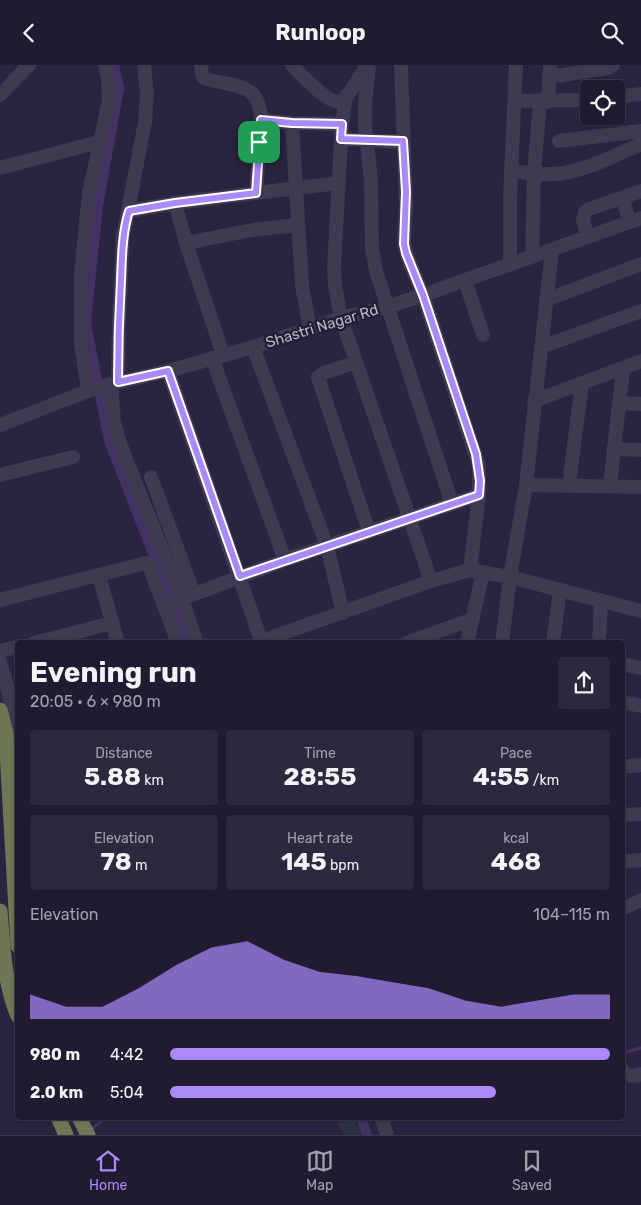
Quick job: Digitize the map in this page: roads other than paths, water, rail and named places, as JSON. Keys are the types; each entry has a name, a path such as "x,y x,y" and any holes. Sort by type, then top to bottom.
{"highway":[{"path":"0,710 6,733 15,894"},
{"path":"0,911 3,972 15,1009"},
{"path":"80,1120 88,1135"}],"street":[{"path":"0,95 29,65"},
{"path":"105,65 108,78 109,100 86,218 81,275 81,343 103,387 113,416 117,436 177,600 196,640"},
{"path":"103,387 119,320 124,227 129,211 146,122 147,93 144,65"},
{"path":"201,65 204,78 234,84 258,98 261,106 261,120 256,193"},
{"path":"292,65 330,100 342,101 368,65"},
{"path":"368,65 365,105 366,141 372,185 372,249 376,271 452,504"},
{"path":"401,65 406,203 404,244 476,454 480,481 477,571 473,619 468,640"},
{"path":"516,65 515,101 523,172 520,261"},
{"path":"520,261 523,172 544,102 550,71 613,65"},
{"path":"625,96 641,94"},
{"path":"346,96 338,183 334,275 341,318 431,581"},
{"path":"515,101 580,100"},
{"path":"261,120 342,124"},
{"path":"292,123 302,286 310,328"},
{"path":"559,141 641,131"},
{"path":"341,139 403,141"},
{"path":"0,169 100,142"},
{"path":"523,172 552,174 570,172 641,144"},
{"path":"129,211 175,203 338,183"},
{"path":"588,237 583,221 585,212 641,191"},
{"path":"622,198 635,220"},
{"path":"175,203 218,356 284,561"},
{"name":"Shastri Nagar Rd","path":"0,425 103,387 168,371 253,347 341,318 387,307 635,220"},
{"path":"186,243 252,230 298,225"},
{"path":"502,640 510,577 526,485 552,250"},
{"path":"546,300 641,264"},
{"path":"465,280 483,335"},
{"path":"541,347 641,311"},
{"path":"253,347 327,546 343,613"},
{"path":"534,401 641,361"},
{"path":"356,362 324,373 318,377 369,531"},
{"path":"610,485 623,369"},
{"path":"168,371 240,576 260,640"},
{"path":"569,485 582,383"},
{"path":"619,403 641,404"},
{"path":"614,449 641,450"},
{"path":"0,475 74,457"},
{"path":"151,477 177,600 178,640"},
{"path":"526,485 641,487"},
{"path":"177,600 369,531 479,495"},
{"path":"0,600 144,563 148,564 177,600"},
{"path":"267,640 431,581 477,571 510,577 641,611"},
{"path":"99,576 117,640"},
{"path":"553,640 560,590"},
{"path":"599,640 601,600"},
{"path":"414,640 473,619"},
{"path":"46,640 112,623"},
{"path":"0,651 15,648"},
{"path":"0,662 8,686 15,722"},
{"path":"625,665 641,668"},
{"path":"625,703 641,706"},
{"path":"625,767 641,765"},
{"path":"625,815 641,814"},
{"path":"625,862 641,860"},
{"path":"625,908 641,900"},
{"path":"625,1073 633,1077 641,1074"},
{"path":"382,1120 387,1135"}],"waterway":[{"path":"114,65 119,88 98,206 86,323 109,441 187,640"},
{"path":"625,1052 641,1048"},
{"path":"91,1130 103,1120"},
{"path":"362,1120 367,1135"}]}
